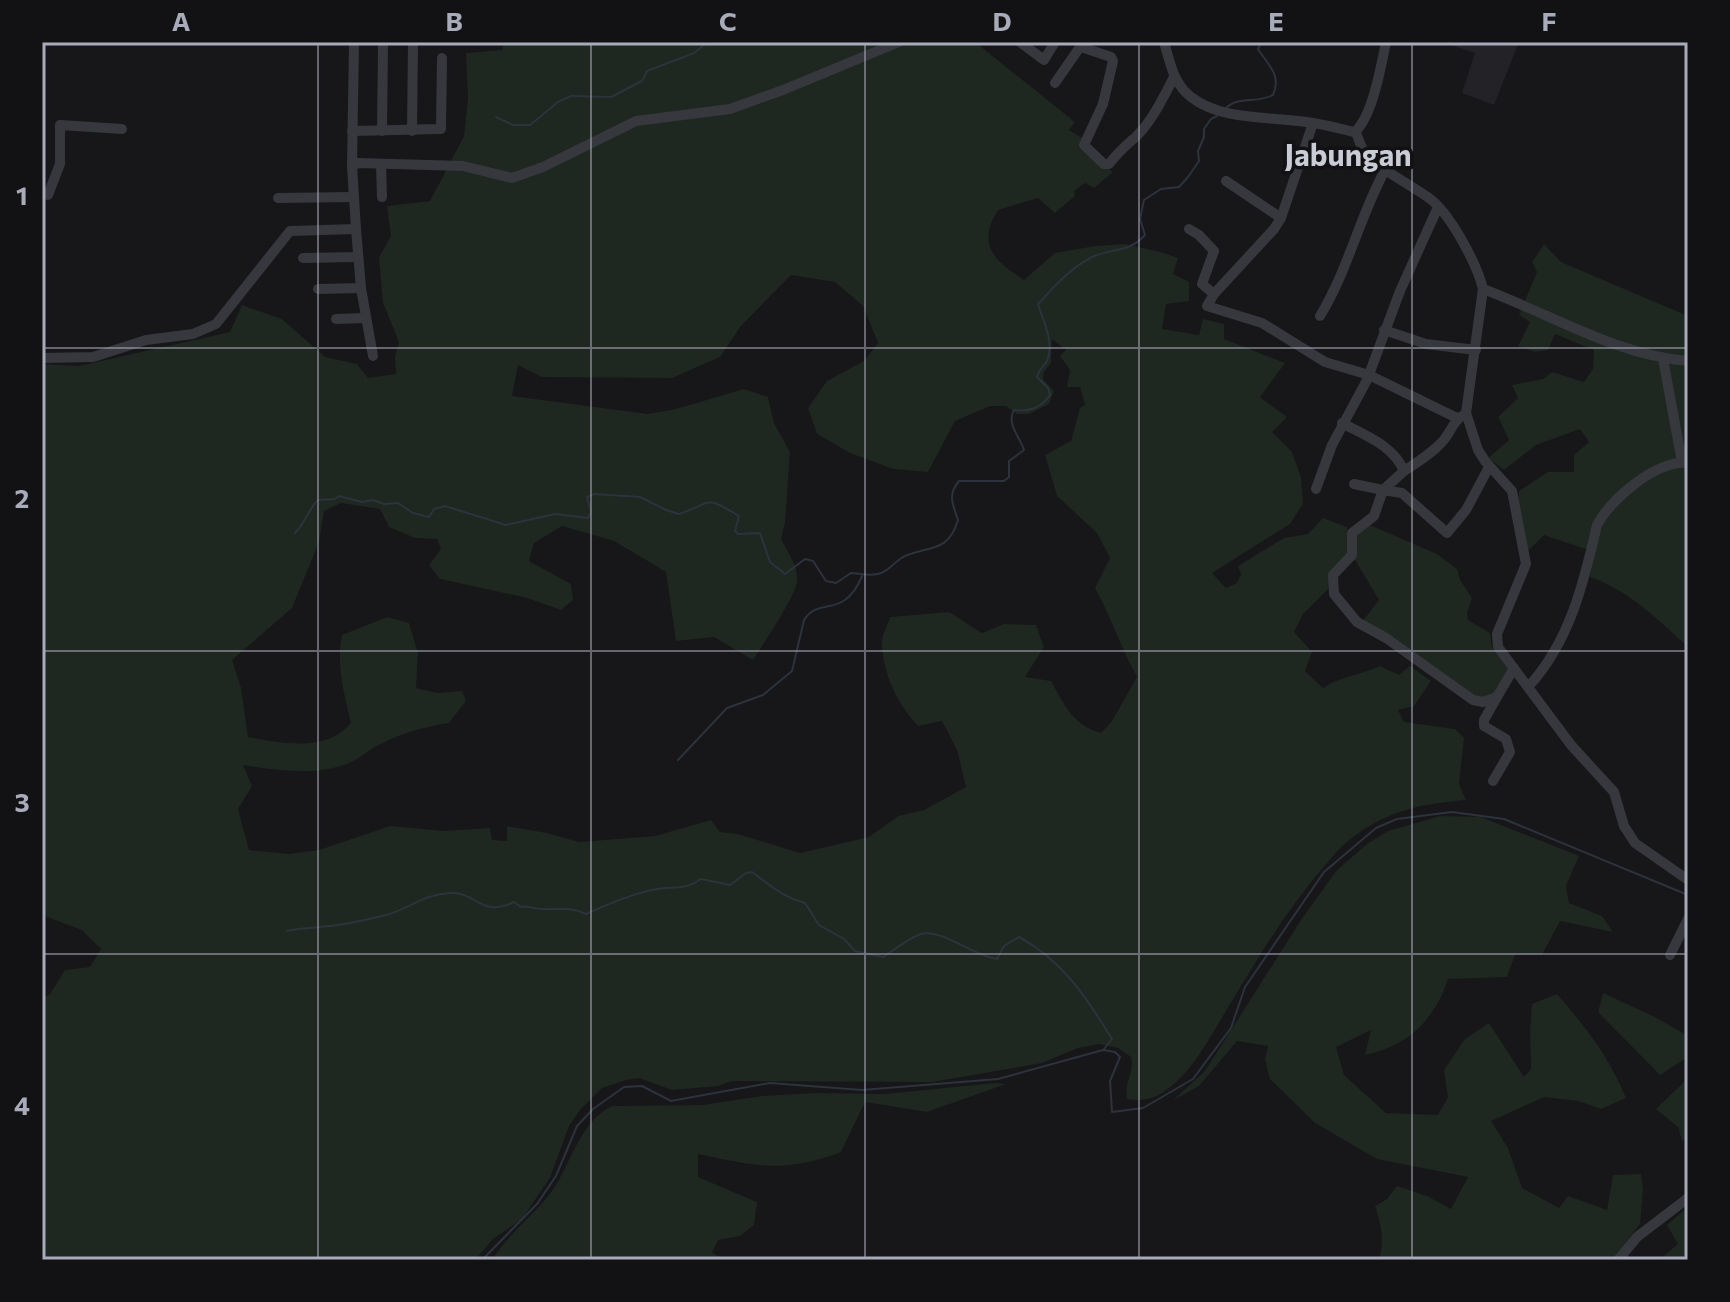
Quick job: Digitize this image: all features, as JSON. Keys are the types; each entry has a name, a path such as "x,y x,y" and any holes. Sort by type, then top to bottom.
{"street":[{"path":"354,42 353,197 361,288 373,356"},
{"path":"382,131 383,42"},
{"path":"412,131 413,42"},
{"path":"352,166 358,163 463,166 512,178 543,167 636,121 730,109 899,42"},
{"path":"1020,42 1044,60 1055,42"},
{"path":"1164,42 1174,77 1192,98 1226,111 1355,132"},
{"path":"1355,132 1363,122 1372,98 1386,42"},
{"path":"1055,83 1082,44 1111,57 1113,61 1103,104 1084,145 1104,164 1109,164 1160,104 1174,77"},
{"path":"352,131 441,129 442,58"},
{"path":"1313,123 1281,218 1214,294 1208,302 1210,308 1262,323 1325,362 1369,375 1462,416 1489,467 1512,491 1526,559 1523,577 1497,634 1500,651 1571,745 1614,792 1624,826 1635,843 1688,880"},
{"path":"44,196 60,164 60,125 122,129"},
{"path":"1355,132 1361,147 1385,170 1431,199 1438,207 1477,268 1483,289 1476,350 1462,416 1431,454 1404,471 1383,490 1374,516 1352,533 1352,555 1332,577 1334,594 1357,622 1386,638 1473,700 1483,702 1497,697"},
{"path":"381,164 382,197"},
{"path":"1320,316 1350,259 1367,206 1385,170"},
{"path":"1226,181 1281,218"},
{"path":"278,198 353,197"},
{"path":"1316,489 1342,423 1369,375 1384,330 1438,207"},
{"path":"42,358 93,357 146,340 202,331 216,324 290,231 356,229"},
{"path":"1189,229 1214,251 1202,284 1214,294"},
{"path":"303,258 358,257"},
{"path":"318,289 361,288"},
{"path":"1483,289 1624,348 1663,359 1688,361"},
{"path":"336,319 366,318"},
{"path":"1384,330 1426,344 1476,350"},
{"path":"1529,686 1547,665 1576,607 1597,525 1603,514 1641,480 1662,468 1685,463 1663,359"},
{"path":"1342,423 1390,450 1399,458 1404,471"},
{"path":"1354,484 1402,493 1447,533 1466,510 1489,467"},
{"path":"1493,781 1510,752 1506,739 1484,726 1484,720 1514,668"},
{"path":"1670,955 1688,919"},
{"path":"1618,1260 1637,1237 1688,1198"}],"shaded area":[{"path":"504,42 893,42 897,46 907,42 975,42 1075,122 1069,130 1084,139 1079,148 1113,172 1094,188 1085,183 1055,213 1038,198 998,210 989,233 989,243 997,259 1024,280 1055,253 1095,246 1124,244 1178,258 1173,274 1189,282 1189,301 1166,304 1162,329 1199,335 1203,319 1224,324 1224,339 1285,363 1260,397 1287,417 1272,432 1292,452 1301,477 1303,504 1290,524 1212,573 1226,588 1237,583 1241,574 1238,566 1284,538 1308,534 1323,518 1347,527 1348,555 1332,570 1328,589 1303,614 1294,632 1312,652 1305,671 1323,688 1380,666 1399,675 1410,666 1431,681 1414,706 1398,710 1404,722 1455,729 1464,738 1459,784 1466,800 1433,804 1389,816 1361,831 1344,845 1308,885 1283,920 1191,1066 1173,1085 1154,1097 1127,1099 1131,1057 1118,1048 1099,1044 1078,1048 1042,1063 933,1082 732,1081 718,1086 672,1090 639,1078 602,1088 580,1110 569,1126 550,1178 522,1219 493,1239 475,1260 42,1260 42,998 50,994 65,970 90,967 101,949 82,930 47,917 42,911 42,364 79,366 230,332 242,305 282,319 325,357 357,364 368,378 396,374 395,357 399,342 383,303 379,257 391,236 387,206 430,201 464,136 468,98 466,53 502,50","holes":["791,275 835,282 863,306 878,343 864,361 827,381 808,408 817,434 850,453 893,469 928,472 955,421 990,406 1006,406 1017,414 1029,414 1049,404 1054,391 1043,379 1051,363 1052,339 1066,350 1060,356 1070,370 1067,387 1080,387 1085,405 1080,408 1071,441 1045,455 1057,496 1097,533 1110,558 1095,588 1137,677 1112,721 1101,733 1077,720 1051,681 1025,677 1044,647 1036,625 1004,624 982,633 949,612 890,617 882,642 892,688 918,726 942,721 957,750 966,787 924,810 898,816 869,837 800,853 738,834 720,832 711,820 655,836 579,842 507,826 507,841 492,840 490,828 444,831 390,826 319,850 289,854 249,850 238,809 252,786 243,765 295,771 335,768 396,737 449,723 466,701 462,691 438,693 416,688 418,653 409,623 387,617 342,635 340,668 351,723 341,732 329,739 302,744 248,737 241,688 232,660 292,608 319,542 324,511 341,503 380,509 389,527 415,538 437,539 441,549 429,565 440,579 527,598 561,610 573,600 571,584 529,561 534,543 562,526 614,541 666,572 676,641 714,637 753,660 785,609 797,581 794,565 781,539 790,452 774,423 768,397 744,389 648,414 512,396 518,365 542,377 672,378 720,357 741,326"]},
{"path":"1442,42 1519,42 1494,105 1462,93 1475,53"},
{"path":"1544,244 1561,262 1688,316 1688,647 1630,598 1590,577 1594,552 1544,535 1527,552 1518,505 1519,491 1548,472 1574,472 1574,455 1589,442 1580,429 1536,445 1504,470 1488,458 1509,440 1498,417 1518,398 1512,385 1543,379 1552,372 1584,382 1593,369 1594,350 1555,334 1548,350 1535,352 1518,346 1530,322 1519,315 1537,272 1532,262"},
{"path":"1370,525 1437,554 1457,569 1472,598 1468,620 1490,633 1492,648 1510,668 1494,696 1475,698 1362,622 1379,600 1354,558 1354,534"},
{"path":"1440,816 1481,817 1579,856 1566,886 1569,903 1602,916 1613,932 1560,921 1542,955 1515,955 1507,977 1448,979 1427,1019 1406,1038 1365,1055 1371,1030 1336,1047 1344,1075 1386,1113 1438,1115 1448,1097 1444,1070 1465,1039 1489,1023 1524,1077 1531,1069 1532,1004 1557,994 1596,1043 1626,1098 1601,1109 1578,1101 1544,1097 1491,1121 1508,1148 1522,1188 1559,1208 1568,1196 1607,1210 1613,1175 1641,1174 1640,1224 1612,1260 1383,1260 1375,1206 1387,1199 1397,1186 1427,1196 1451,1209 1468,1177 1377,1159 1315,1123 1270,1079 1265,1059 1268,1046 1237,1041 1199,1086 1172,1101 1205,1071 1301,920 1337,870 1367,844 1388,831"},
{"path":"1603,993 1688,1036 1688,1057 1660,1075 1598,1012"},
{"path":"1688,1078 1688,1137 1682,1141 1678,1127 1656,1109"},
{"path":"1006,1084 927,1112 865,1102 841,1152 821,1159 770,1166 698,1154 698,1177 757,1202 754,1225 740,1236 718,1240 712,1253 728,1260 492,1260 549,1195 585,1130 612,1106 702,1105 762,1096 884,1094"},
{"path":"1688,1207 1688,1260 1659,1260 1678,1244 1667,1225"}],"waterway":[{"path":"496,117 513,125 530,125 558,102 571,96 611,97 642,81 647,71 694,53 708,42"},
{"path":"1225,109 1236,102 1273,95 1275,76 1258,49 1261,42"},
{"path":"295,533 318,500 339,496 362,502 398,503 413,513 429,517 434,509 445,506 506,525 555,514 588,518 591,512 587,497 594,494 640,497 679,514 708,503 727,509 739,516 735,531 738,534 760,533 770,562 785,574 805,559 813,561 826,581 836,583 851,573 870,575 884,572 903,557 936,547 949,538 958,520 952,496 959,481 1004,481 1009,477 1009,461 1024,450 1013,425 1014,410 1035,408 1050,395 1048,388 1037,377 1047,361 1050,347 1038,304 1076,267 1099,254 1133,245 1145,235 1140,219 1144,200 1161,189 1179,187 1188,177 1199,161 1198,151 1204,129 1217,116"},
{"path":"678,760 727,708 763,695 792,671 804,620 817,609 847,598 862,576"},
{"path":"482,1260 537,1204 556,1176 577,1126 593,1109 624,1087 642,1086 671,1101 770,1083 862,1090 998,1079 1103,1050 1115,1052 1120,1057 1110,1081 1112,1112 1143,1108 1193,1079 1231,1028 1245,987 1324,872 1376,828 1397,819 1452,812 1504,819 1688,895"},
{"path":"287,931 374,918 433,896 451,893 467,896 486,906 503,906 514,902 521,907 569,909 586,914 635,894 683,887 701,879 730,885 752,872 783,894 805,903 819,925 844,939 855,951 883,957 911,938 929,933 997,959 1004,946 1019,937 1048,957 1083,995 1112,1039 1104,1049"}],"district":[{"name":"Jabungan","path":"1348,153"}]}
